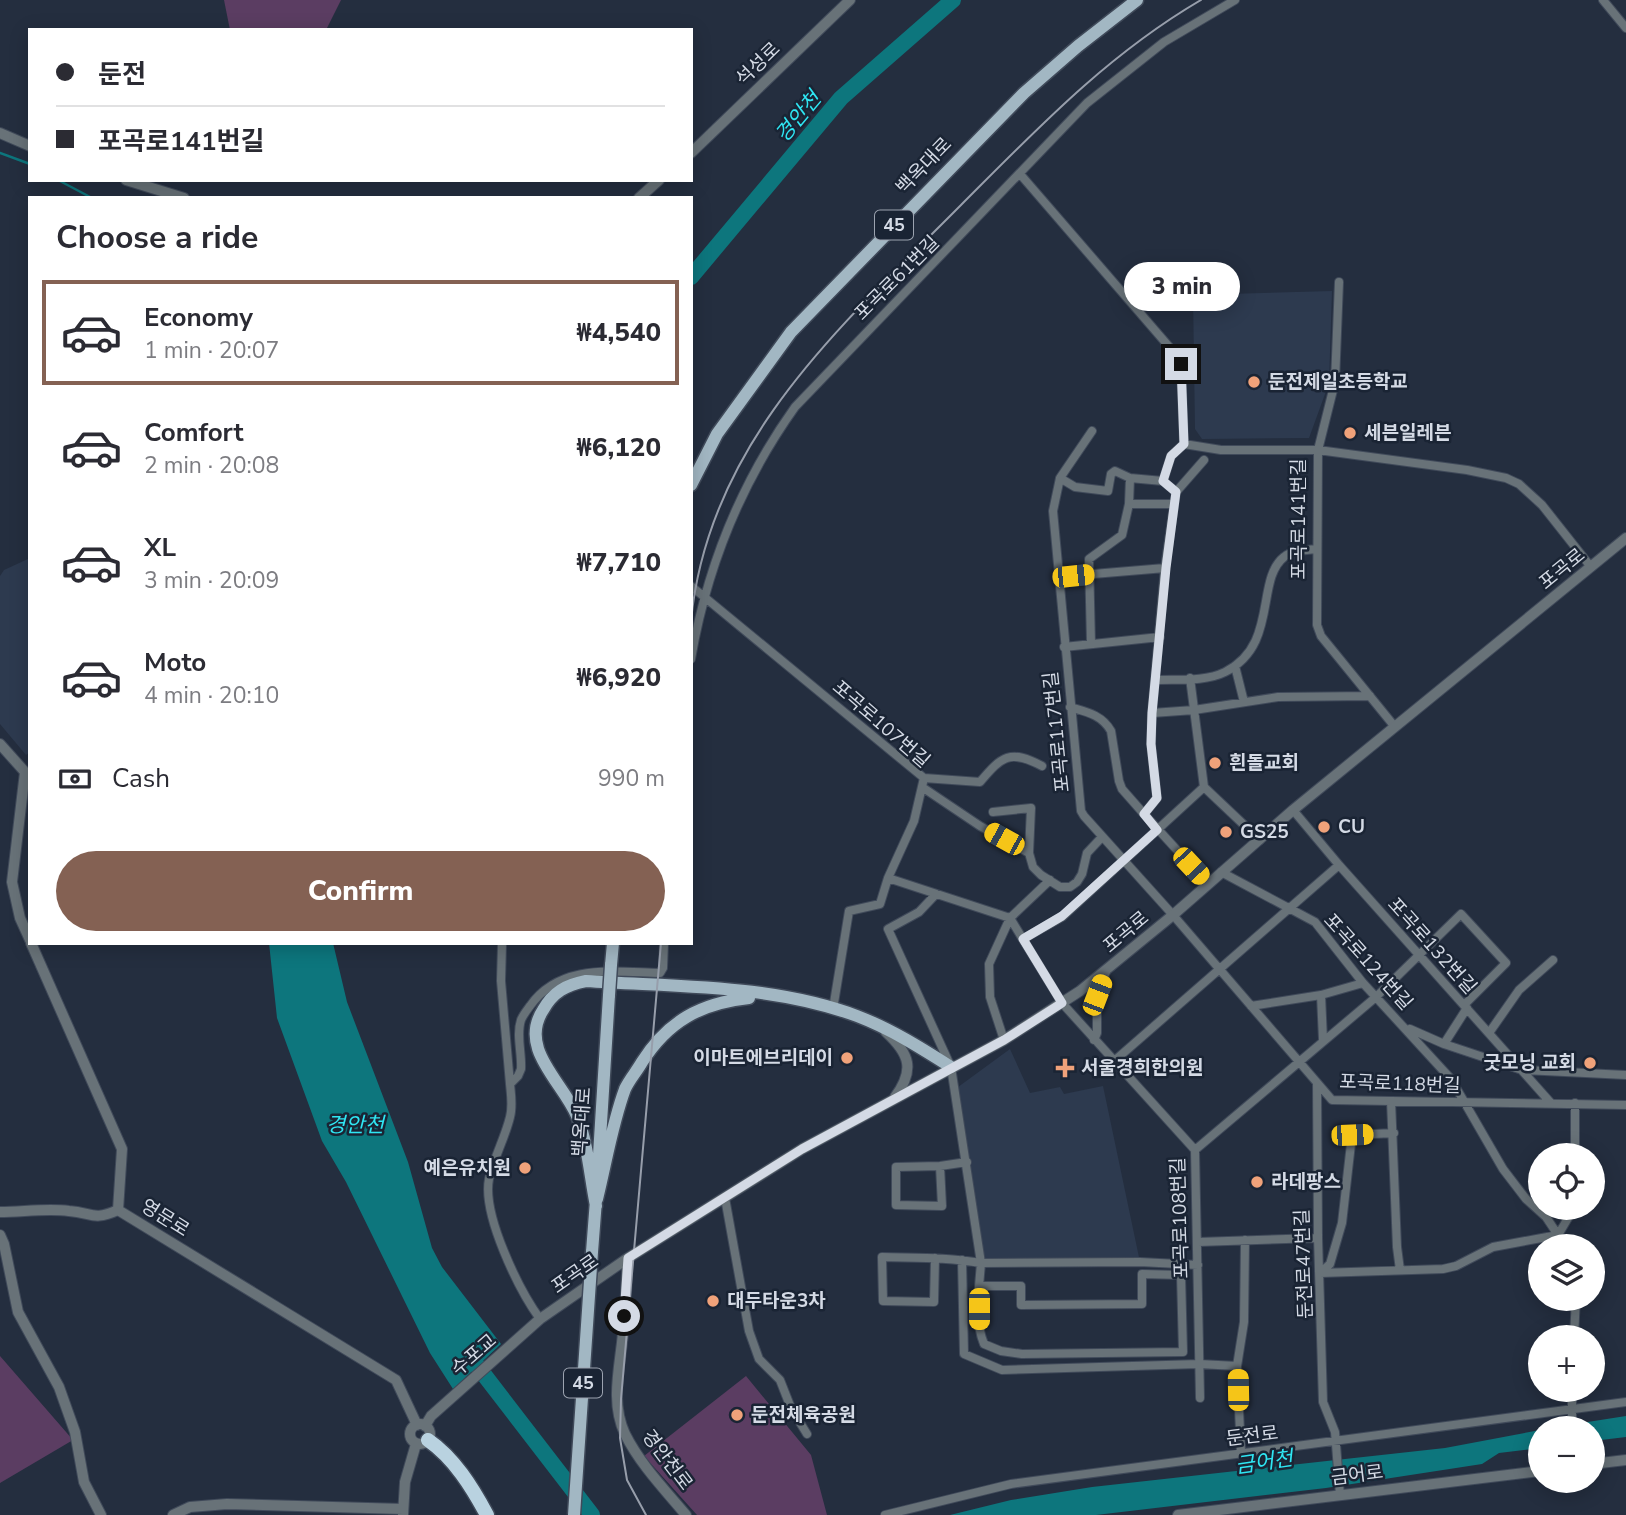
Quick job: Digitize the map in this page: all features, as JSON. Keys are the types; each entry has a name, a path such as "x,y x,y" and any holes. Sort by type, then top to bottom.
{"highway":[{"path":"422,1434 445,1452 487,1515"}],"main road":[{"name":"백옥대로","path":"693,481 717,434 791,332 1024,93 1137,0"},
{"name":"백옥대로","path":"575,1515 613,945"},
{"path":"596,1206 578,1118 540,1056 536,1044 540,1014 549,1000 571,984 586,981 773,995 833,1009 878,1025 912,1041 951,1067"},
{"path":"596,1206 626,1086 656,1040 692,1013 710,1005 773,995"}],"street":[{"name":"석성로","path":"693,151 850,0"},
{"name":"포곡로61번길","path":"693,649 704,596 725,535 762,455 795,407 1087,103 1164,42 1235,0"},
{"path":"1603,0 1626,28"},
{"path":"0,133 28,145"},
{"path":"1020,174 1178,357 1181,364 1184,444 1171,456 1163,481"},
{"path":"132,182 178,196"},
{"path":"641,196 657,182"},
{"path":"1339,282 1335,382 1318,450 1454,468 1506,478 1519,484 1542,505 1591,567"},
{"path":"1092,431 1060,478 1075,487 1108,491 1111,474 1115,471 1130,478 1163,481 1176,492"},
{"name":"포곡로141번길","path":"1184,444 1221,450 1318,450 1315,549 1317,625 1321,635 1395,727"},
{"path":"1144,814 1157,798 1151,744 1152,713 1176,492 1204,460"},
{"name":"포곡로117번길","path":"1060,478 1053,511 1057,578 1081,811 1173,915"},
{"path":"1091,643 1089,559 1122,535 1129,504 1130,478"},
{"path":"1129,504 1174,504"},
{"name":"포곡로","path":"530,1329 540,1319 628,1258 802,1149 1004,1040 1106,972 1293,810 1626,538"},
{"path":"1156,680 1223,673 1235,666 1251,649 1259,634 1276,566 1285,556 1315,549"},
{"path":"1057,578 1166,568"},
{"name":"포곡로107번길","path":"693,588 923,783 908,836 888,878 880,904 849,911 833,1009"},
{"path":"1065,647 1160,636"},
{"path":"1235,666 1244,702"},
{"path":"1190,678 1204,787 1260,840"},
{"path":"1152,713 1194,710 1278,697 1370,696"},
{"path":"1070,707 1094,715 1107,723 1111,731 1122,789 1208,884"},
{"name":"영문로","path":"0,744 27,770 12,882 20,918 28,935"},
{"path":"923,783 980,782 997,762 1015,756 1042,766"},
{"path":"923,783 980,826 1029,853"},
{"path":"1023,939 1062,916 1204,787"},
{"path":"993,812 1031,808 1029,853 1034,867 1060,887 1070,887 1077,882 1082,874 1087,853 1102,837"},
{"name":"포곡로132번길","path":"1293,810 1550,1102"},
{"path":"1113,1062 1339,865"},
{"name":"포곡로124번길","path":"1221,872 1315,922 1363,983 1451,1079 1503,1169 1526,1199 1546,1217 1557,1234"},
{"path":"888,878 1010,918 1062,1003"},
{"path":"1004,1040 990,997 989,972 995,947 1010,918 1050,880"},
{"path":"936,894 919,912 887,929 951,1067 981,1263 979,1286 979,1332 984,1344 1001,1351 1022,1354 1183,1352 1181,1275 1142,1274 1142,1304 1021,1305 1021,1286 979,1286"},
{"path":"1195,1150 1298,1060 1376,997 1461,914 1506,963 1465,1007 1444,1044"},
{"name":"포곡로118번길","path":"1173,915 1332,1100 1626,1105"},
{"name":"영문로","path":"33,945 122,1150 118,1210 396,1380 422,1434"},
{"path":"502,945 501,981 510,1084 510,1118 489,1180 489,1201 505,1252 527,1301 540,1319"},
{"path":"510,1084 519,1076 521,1069 520,1022 544,989 566,976 580,973 660,972 663,968 664,945"},
{"path":"1489,1032 1519,990 1553,960"},
{"path":"1094,1040 1097,1033 1097,995 1106,972"},
{"path":"1251,1006 1321,995 1363,983"},
{"path":"1321,995 1323,1040"},
{"name":"포곡로108번길","path":"1062,1003 1195,1150 1200,1398"},
{"path":"878,1025 898,1043 908,1068 905,1083 890,1102"},
{"path":"1404,1026 1422,1036 1522,1070 1626,1075"},
{"name":"둔전로47번길","path":"1317,1083 1323,1402 1335,1432 1340,1495"},
{"path":"1391,1101 1400,1270"},
{"path":"1575,1103 1575,1143"},
{"path":"1320,1273 1330,1264 1342,1223 1352,1135 1394,1133"},
{"path":"940,1166 942,1206 896,1205 896,1167 967,1163"},
{"path":"725,1198 749,1331 759,1359 780,1380 791,1408 807,1434"},
{"path":"0,1212 69,1211 96,1217 118,1210"},
{"path":"0,1235 18,1312 60,1387 75,1432 84,1482 101,1515"},
{"path":"1198,1242 1318,1238"},
{"path":"1241,1453 1237,1366 1244,1322 1245,1240"},
{"path":"1320,1273 1443,1269 1456,1266 1493,1247 1528,1241"},
{"path":"935,1258 934,1302 883,1301 882,1257 935,1258 962,1259 981,1263 1140,1262 1198,1265"},
{"name":"경안천로","path":"628,1258 624,1330 616,1398 619,1417 624,1432 641,1461 687,1515"},
{"path":"962,1259 964,1354 1002,1370 1199,1364 1237,1366"},
{"name":"수포교","path":"422,1434 431,1416 530,1329"},
{"path":"1572,1402 1572,1413"},
{"name":"둔전로","path":"885,1515 1011,1484 1572,1413 1626,1402"},
{"path":"173,1515 190,1507 228,1504 403,1512 405,1482 422,1434"},
{"path":"1605,1462 1626,1460"},
{"name":"금어로","path":"1178,1515 1528,1472"}],"shaded area":[{"path":"224,0 341,0 327,28 230,28"},
{"name":"둔전제일초등학교","path":"1332,291 1329,383 1309,438 1202,439 1195,429 1193,295"},
{"path":"28,559 26,755 0,724 0,576 4,570"},
{"path":"1010,1049 1030,1093 1060,1087 1064,1094 1103,1086 1140,1262 981,1263 954,1090"},
{"path":"0,1356 73,1440 0,1483"},
{"name":"둔전체육공원","path":"746,1376 811,1455 827,1515 697,1515 644,1456"}],"water":[{"name":"경안천","path":"269,945 333,945 347,1002 408,1162 432,1248 442,1267 501,1344 453,1389 430,1353 346,1182 322,1141 277,1018"},
{"path":"1626,1416 1626,1437 1605,1440 1605,1419"},
{"name":"금어천","path":"1528,1432 1528,1449 1499,1453 1482,1464 1326,1488 1096,1515 950,1515 1011,1500 1092,1487 1445,1448"}],"waterway":[{"name":"경안천","path":"693,275 841,98 953,0"},
{"path":"0,153 28,163"},
{"path":"62,182 88,196"},
{"name":"경안천","path":"472,1359 592,1515"}],"tram line":[{"path":"693,610 703,556 724,497 753,442 788,390 871,295 1046,121 1104,69 1167,21 1201,0"},
{"path":"646,1515 627,1480 620,1438 621,1399 661,945"}],"place":[{"name":"둔전제일초등학교","path":"1254,382"},
{"name":"세븐일레븐","path":"1350,433"},
{"name":"흰돌교회","path":"1215,763"},
{"name":"CU","path":"1324,827"},
{"name":"GS25","path":"1226,832"},
{"name":"이마트에브리데이","path":"847,1058"},
{"name":"굿모닝 교회","path":"1590,1063"},
{"name":"서울경희한의원","path":"1065,1068"},
{"name":"예은유치원","path":"525,1168"},
{"name":"라데팡스","path":"1257,1182"},
{"name":"대두타운3차","path":"713,1301"},
{"name":"둔전체육공원","path":"737,1415"}],"route":[{"path":"624,1316 628,1258 802,1149 1004,1040 1062,1003 1023,939 1062,916 1157,830 1144,814 1157,798 1151,744 1152,713 1176,492 1163,481 1171,456 1184,444 1181,364"}]}
